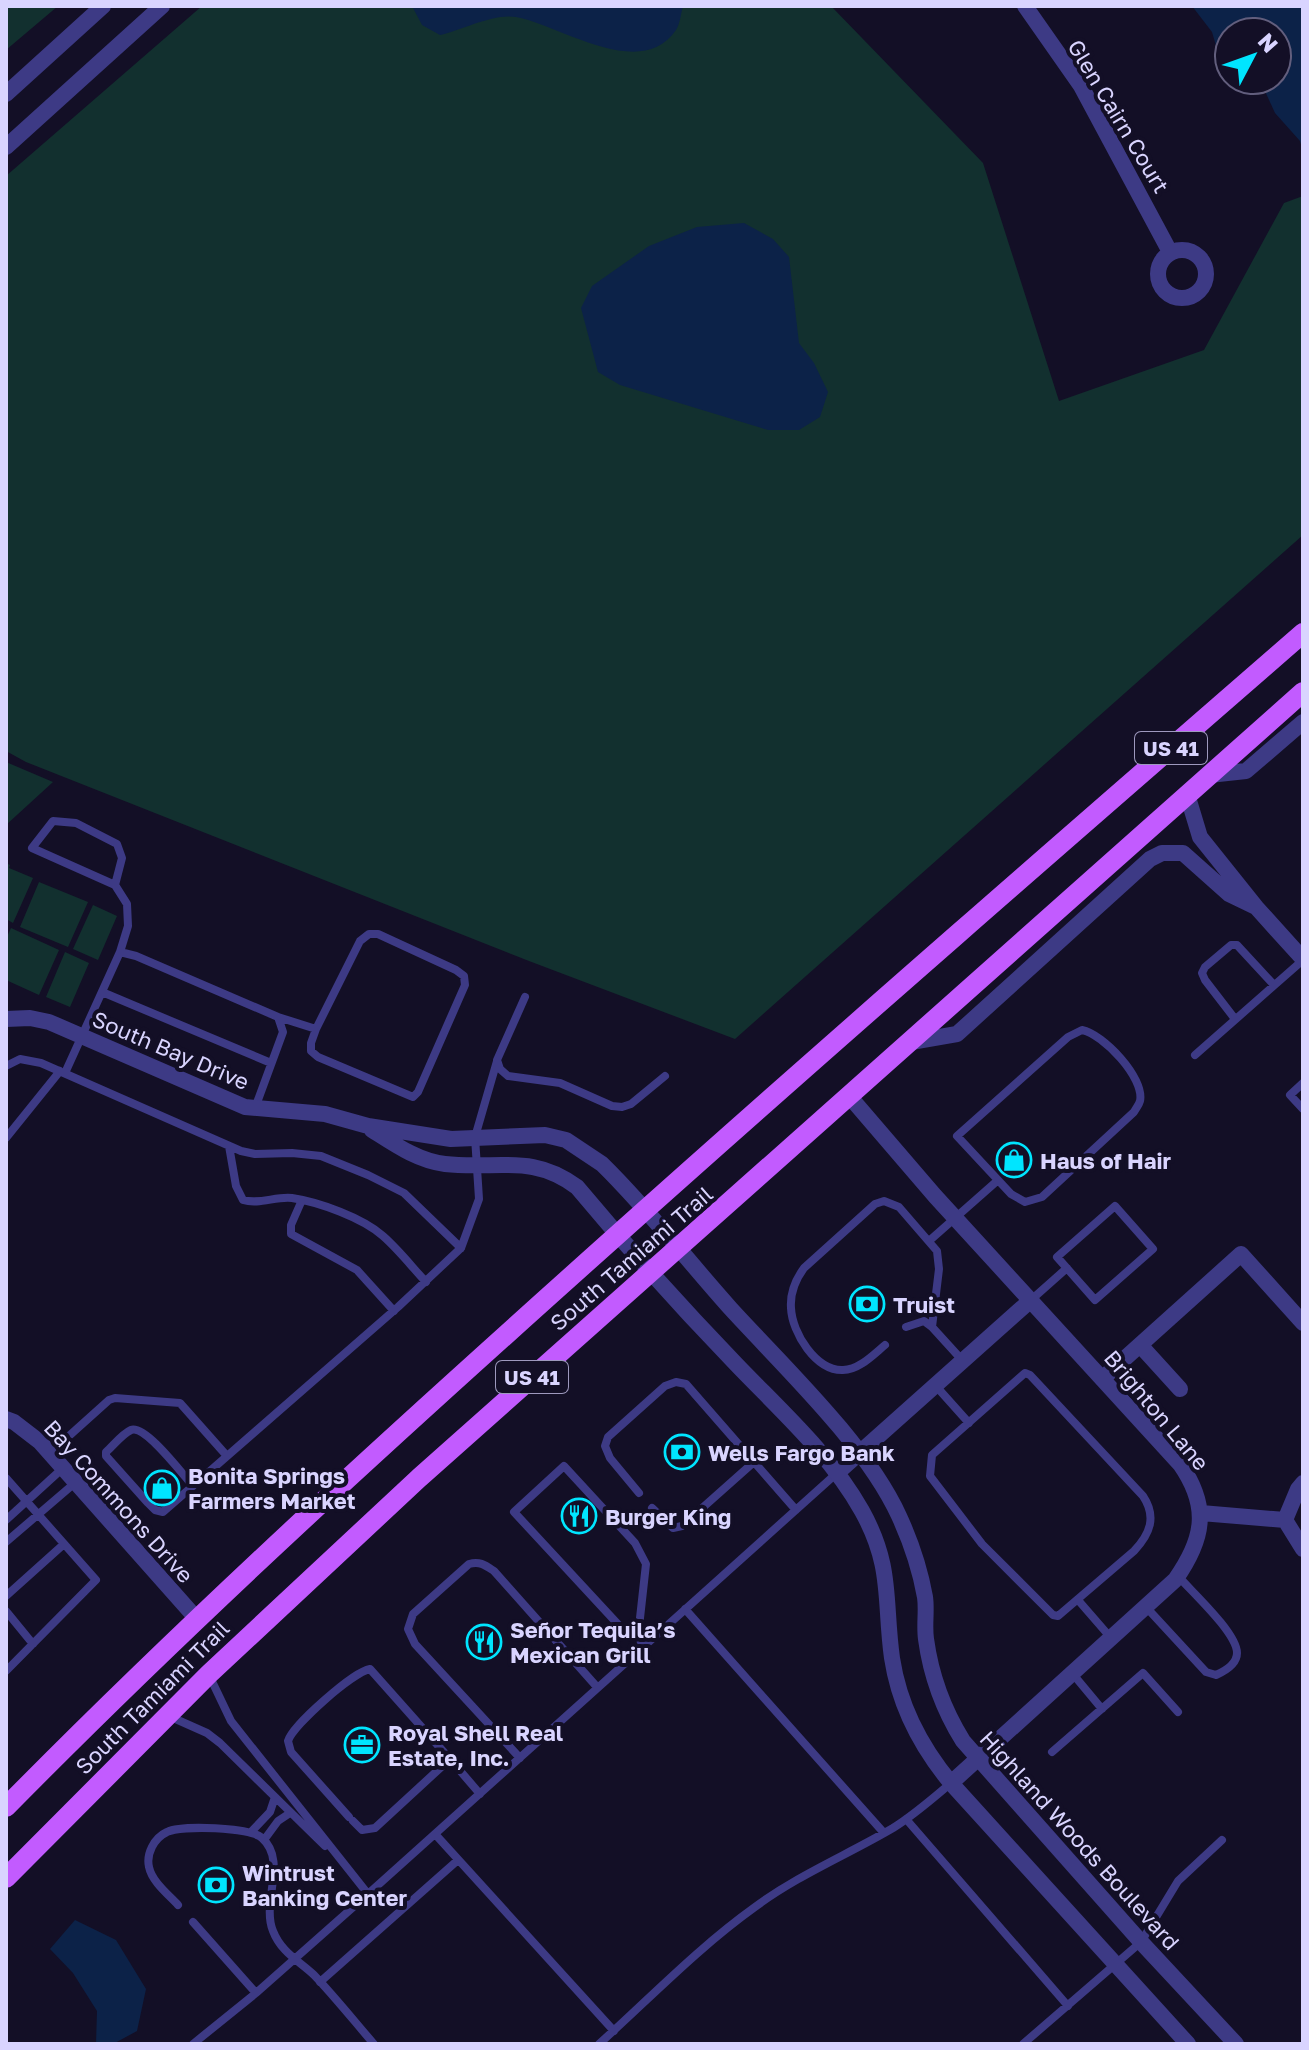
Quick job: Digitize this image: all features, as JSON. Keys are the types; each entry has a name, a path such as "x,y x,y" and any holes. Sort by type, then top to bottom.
{"main road":[{"name":"South Tamiami Trail","path":"6,1807 196,1618 385,1442 644,1210 1303,633"},
{"path":"1277,714 1303,681"},
{"name":"South Tamiami Trail","path":"6,1878 209,1674 419,1478 1303,692"}],"street":[{"path":"6,94 103,6"},
{"path":"6,147 162,6"},
{"name":"Glen Cairn Court","path":"1025,6 1081,86 1170,252"},
{"path":"1209,775 1246,771 1303,722"},
{"path":"1187,794 1200,837 1303,960"},
{"path":"911,1042 957,1034 1150,859 1162,853 1183,853 1229,894 1256,907"},
{"name":"South Bay Drive","path":"6,1019 30,1018 49,1022 227,1100 255,1108 325,1114 368,1126 451,1139 545,1135 566,1140 602,1164 677,1249"},
{"name":"Brighton Lane","path":"850,1097 1180,1464 1197,1495 1201,1513"},
{"name":"South Bay Drive","path":"368,1126 396,1146 442,1164 526,1165 545,1168 562,1176 577,1187 651,1272"},
{"name":"Highland Woods Boulevard","path":"677,1249 859,1453 891,1500 915,1555 926,1601 926,1636 936,1683 952,1723 976,1758 1236,2044"},
{"path":"1102,1379 1241,1254 1303,1323"},
{"path":"651,1272 827,1459 861,1508 879,1549 888,1587 892,1658 906,1711 923,1744 951,1783 1188,2044"},
{"path":"837,1473 1031,1300"},
{"path":"1140,1345 1180,1389"},
{"name":"Bay Commons Drive","path":"6,1419 40,1442 196,1618"},
{"path":"1285,1520 1303,1483"},
{"path":"951,1783 1178,1576 1195,1548 1201,1513 1285,1520"},
{"path":"1285,1520 1303,1549"}],"lane":[{"path":"6,1138 62,1072 82,1037 120,952 128,926 127,904 115,885 32,848 53,821 76,823 117,844 122,858 115,885"},
{"path":"369,934 378,934 464,976 465,985 418,1092 413,1097 318,1057 311,1051 316,1029 360,941 369,934"},
{"path":"1235,1019 1205,980 1202,973 1205,967 1231,945 1237,945 1274,985"},
{"path":"120,952 278,1017 316,1029"},
{"path":"1195,1055 1303,960"},
{"path":"102,992 271,1063"},
{"path":"193,1486 149,1437 138,1430 131,1430 106,1452 106,1456 148,1503 161,1513 193,1486 394,1311 461,1248 479,1199 475,1137 497,1060 525,997"},
{"path":"255,1108 283,1032 278,1017"},
{"path":"1082,1030 1092,1032 1117,1055 1139,1088 1140,1100 1134,1112 1042,1197 1025,1202 997,1181 957,1136 1068,1037 1082,1030"},
{"path":"6,1066 20,1059 28,1059 229,1146 255,1154 321,1156 404,1193 461,1248"},
{"path":"497,1060 500,1069 508,1076 560,1083 612,1106 622,1107 631,1104 665,1076"},
{"path":"1303,1083 1290,1095 1303,1109"},
{"path":"229,1146 236,1186 243,1200 250,1202 284,1197 302,1200 352,1218 382,1235 426,1282"},
{"path":"929,1241 997,1181"},
{"path":"302,1200 291,1225 291,1234 357,1270 394,1311"},
{"path":"885,1345 850,1369 836,1369 819,1361 804,1345 790,1310 797,1277 804,1268 875,1204 884,1201 899,1207 937,1251 939,1269 932,1327"},
{"path":"1115,1206 1153,1249 1095,1300 1067,1268 1057,1257 1115,1206"},
{"path":"1031,1300 1067,1268"},
{"path":"906,1327 924,1321 962,1360"},
{"path":"1025,1373 1030,1375 1149,1505 1152,1522 1145,1539 1064,1613 1053,1615 982,1544 930,1476 932,1455 969,1423 1025,1373"},
{"path":"639,1493 610,1458 605,1446 608,1437 665,1386 676,1382 686,1384 796,1510"},
{"path":"934,1384 969,1423"},
{"path":"50,1453 115,1398 180,1403 227,1456"},
{"path":"652,1508 673,1528 682,1526 754,1462"},
{"path":"638,1636 627,1634 514,1512 564,1466 635,1543 643,1557 646,1564 638,1636 643,1646"},
{"path":"6,1520 63,1468"},
{"path":"193,2044 368,1894 837,1473"},
{"path":"6,1478 96,1580 6,1671"},
{"path":"6,1542 76,1482"},
{"path":"6,1596 64,1544"},
{"path":"520,1758 415,1644 408,1629 413,1614 469,1564 477,1562 485,1565 494,1571 597,1687"},
{"path":"1146,1607 1206,1672 1216,1675 1226,1671 1235,1661 1237,1651 1231,1636 1178,1576"},
{"path":"1078,1600 1111,1638"},
{"path":"685,1609 884,1833"},
{"path":"6,1611 33,1644"},
{"path":"450,1759 375,1828 362,1830 291,1752 288,1741 295,1728 370,1669 375,1673 450,1759 480,1794"},
{"path":"1072,1673 1102,1709"},
{"path":"1052,1752 1143,1673 1178,1712"},
{"path":"209,1674 231,1721 368,1894"},
{"path":"167,1715 207,1733 343,1863"},
{"path":"599,2044 711,1942 755,1907 816,1867 884,1833 951,1783"},
{"path":"251,1832 270,1812 275,1797"},
{"path":"264,1840 278,1821 290,1813"},
{"path":"906,1819 1068,2006"},
{"path":"178,1905 150,1871 148,1858 154,1842 168,1831 251,1832 264,1840 274,1861 270,1923 274,1934 293,1960 320,1982 374,2044"},
{"path":"435,1834 614,2031"},
{"path":"1023,2044 1141,1942 1178,1881 1222,1840"},
{"path":"320,1982 458,1860"},
{"path":"193,1922 256,1993"}],"green space":[{"path":"6,6 58,6 6,50"},
{"path":"202,6 831,6 983,163 1059,401 1204,350 1284,203 1303,196 1303,535 735,1039 26,762 6,751 6,176"},
{"path":"6,762 53,782 6,825"},
{"path":"6,863 10,865 9,868 33,878 13,923 6,919"},
{"path":"39,882 88,902 68,947 20,927"},
{"path":"93,905 117,916 98,960 73,949"},
{"path":"11,928 59,950 39,995 6,980 6,939"},
{"path":"65,952 89,963 70,1007 46,997"}],"water":[{"path":"412,6 683,6 676,30 661,45 642,51 622,51 507,16 440,35 422,25"},
{"path":"1192,6 1303,6 1303,152 1300,141 1275,113 1267,96 1293,96 1293,16 1213,16 1213,35"},
{"path":"744,223 773,239 789,257 799,343 814,363 828,392 820,417 799,430 768,430 620,385 598,372 581,308 592,286 649,246 697,227"},
{"path":"75,1920 116,1940 146,1989 137,2031 113,2044 96,2044 97,2011 73,1973 50,1949"}],"place":[{"name":"Haus of Hair","path":"1014,1160"},
{"name":"Truist","path":"867,1304"},
{"name":"Wells Fargo Bank","path":"682,1452"},
{"name":"Bonita Springs Farmers Market","path":"162,1488"},
{"name":"Burger King","path":"579,1516"},
{"name":"Señor Tequila’s Mexican Grill","path":"484,1642"},
{"name":"Royal Shell Real Estate, Inc.","path":"362,1745"},
{"name":"Wintrust Banking Center","path":"216,1885"}]}
